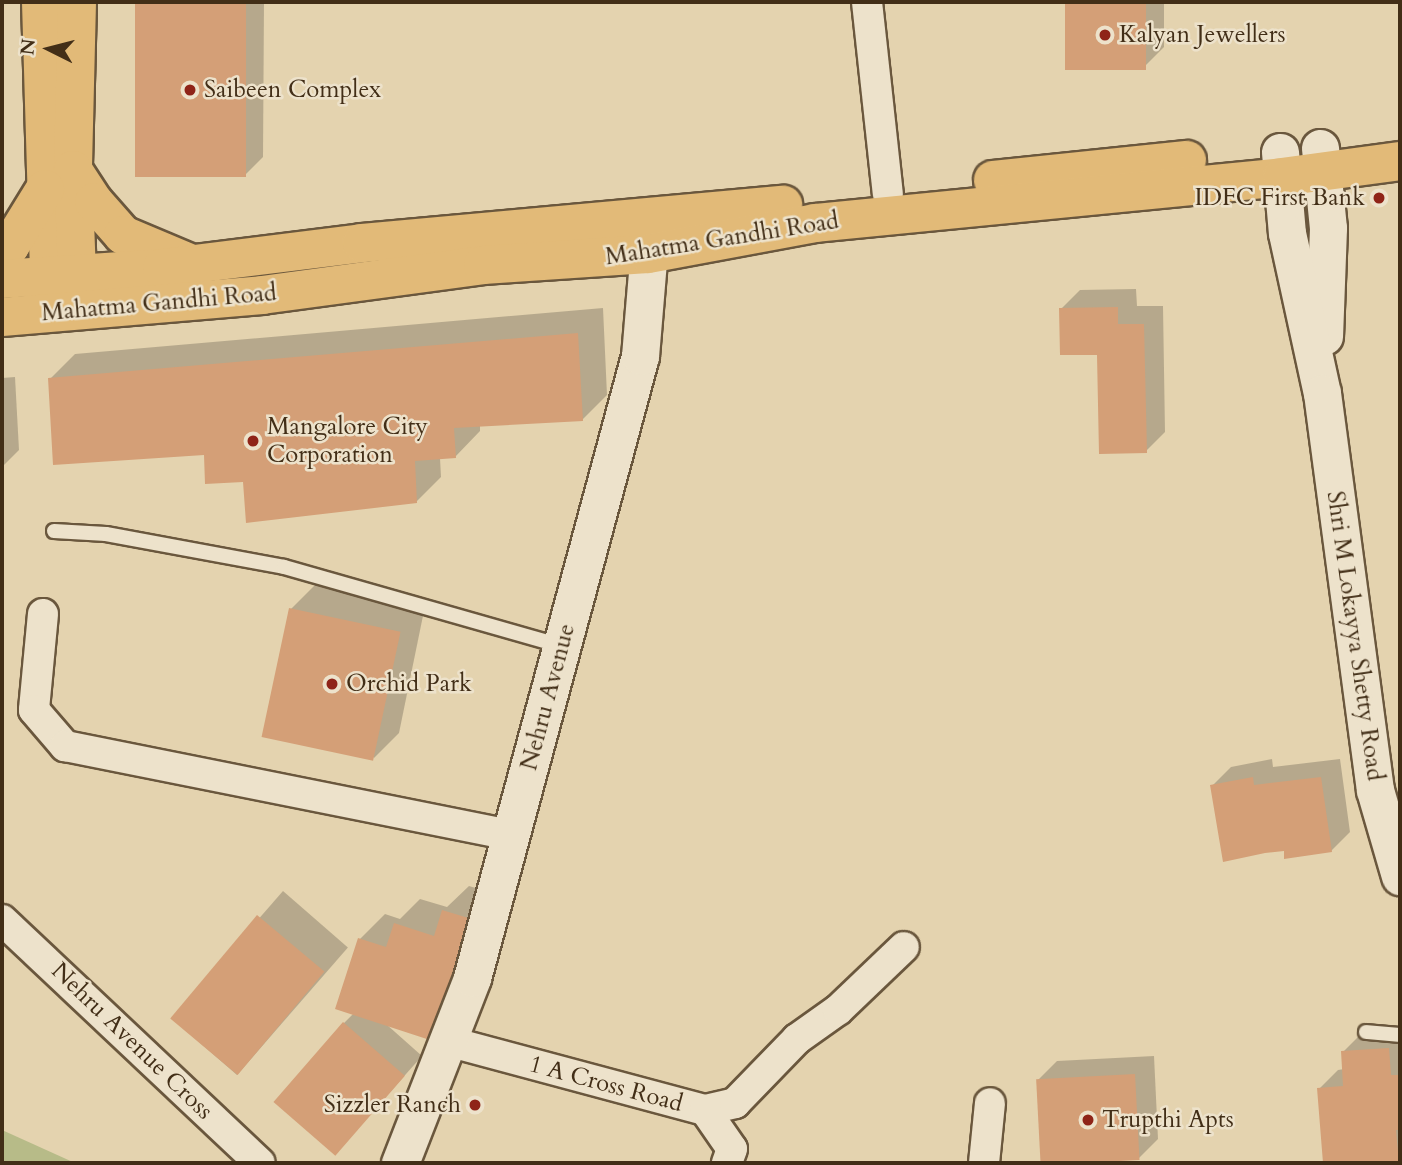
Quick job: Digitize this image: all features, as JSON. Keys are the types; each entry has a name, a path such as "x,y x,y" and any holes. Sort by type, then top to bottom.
{"main road":[{"path":"41,2 59,180 64,294"},
{"path":"2,252 10,246 59,180 78,2"},
{"name":"Mahatma Gandhi Road","path":"1321,160 1400,136"},
{"name":"Mahatma Gandhi Road","path":"2,317 64,294 193,264 362,243 650,237 815,223 1321,160 1400,161"},
{"name":"Mahatma Gandhi Road","path":"2,279 64,294 262,295 482,265 888,194 1062,171 1281,165"},
{"path":"59,180 94,202 123,235 193,264"}],"street":[{"path":"867,2 888,194"},
{"name":"Shri M Lokayya Shetty Road","path":"1321,160 1328,228 1322,393"},
{"name":"Shri M Lokayya Shetty Road","path":"1281,165 1287,233 1322,393 1375,790 1400,876"},
{"name":"Nehru Avenue","path":"400,1163 472,978 562,646 640,356 650,237"},
{"path":"43,614 34,710 65,747 510,835"},
{"name":"Nehru Avenue Cross","path":"2,920 260,1163"},
{"path":"705,1110 735,1103 796,1039 838,1010 904,947"},
{"name":"1 A Cross Road","path":"447,1041 705,1110 737,1159"},
{"path":"984,1163 990,1103"}],"lane":[{"path":"54,531 119,536 284,567 562,646"},
{"path":"1366,1032 1400,1035"}],"green space":[{"path":"2,1130 75,1163 2,1163"}],"building":[{"name":"Saibeen Complex","path":"135,2 246,2 246,177 135,177"},
{"name":"Kalyan Jewellers","path":"1065,2 1146,2 1146,70 1065,70"},
{"path":"1118,307 1118,324 1144,324 1147,453 1099,454 1097,355 1060,355 1059,308"},
{"name":"Mangalore City Corporation","path":"578,333 583,421 454,428 456,458 415,461 417,503 246,523 243,482 205,484 204,455 53,465 48,378"},
{"name":"Orchid Park","path":"289,608 401,632 373,761 262,737"},
{"path":"1253,777 1254,785 1321,777 1332,852 1284,859 1284,851 1223,862 1210,785"},
{"path":"442,910 475,920 436,1042 335,1009 358,938 386,947 394,923 434,936"},
{"path":"257,915 324,972 238,1075 170,1018"},
{"path":"343,1022 405,1076 335,1156 273,1102"},
{"path":"1389,1048 1391,1075 1400,1075 1400,1130 1396,1130 1399,1163 1323,1163 1317,1088 1343,1086 1341,1051"},
{"name":"Trupthi Apts","path":"1135,1074 1140,1160 1041,1163 1036,1079"}],"place":[{"name":"Kalyan Jewellers","path":"1105,35"},
{"name":"Saibeen Complex","path":"190,90"},
{"name":"IDFC First Bank","path":"1379,198"},
{"name":"Mangalore City Corporation","path":"253,441"},
{"name":"Orchid Park","path":"332,684"},
{"name":"Sizzler Ranch","path":"475,1105"},
{"name":"Trupthi Apts","path":"1088,1120"}]}
